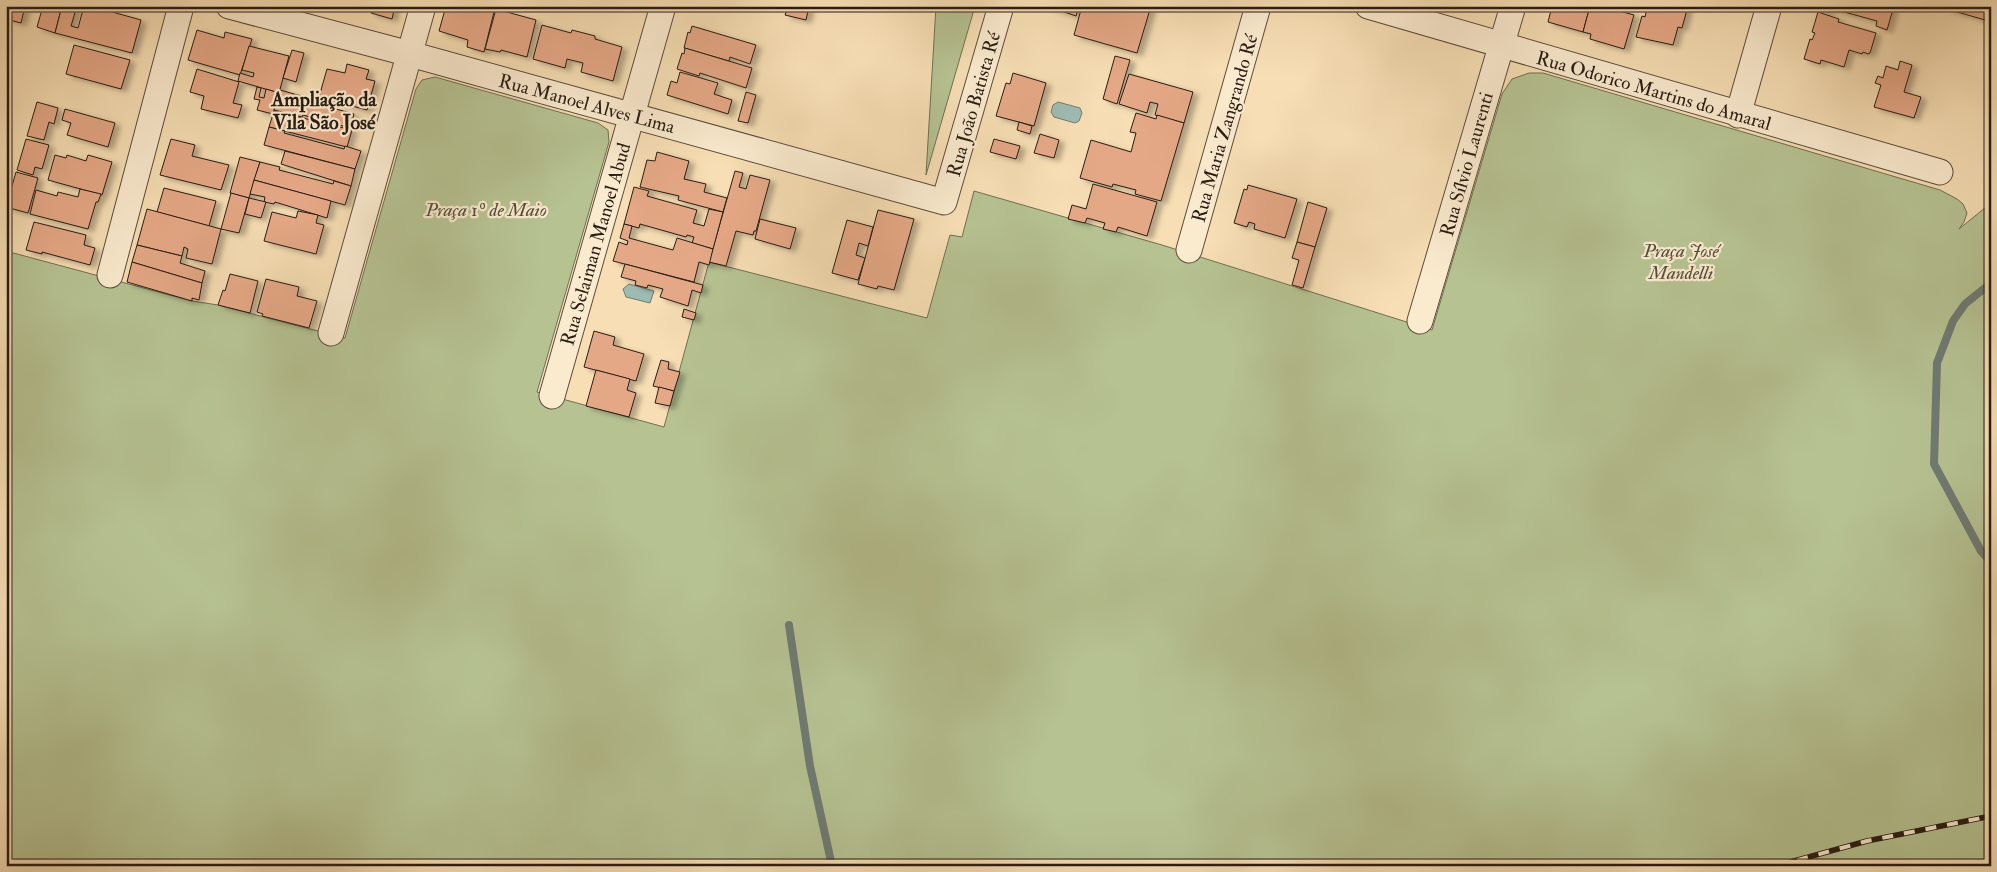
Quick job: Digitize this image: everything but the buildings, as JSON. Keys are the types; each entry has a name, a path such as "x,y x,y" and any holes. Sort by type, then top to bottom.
{"street":[{"path":"110,276 181,6"},
{"name":"Rua Manoel Alves Lima","path":"229,6 410,54 944,202"},
{"path":"331,333 424,6"},
{"name":"Rua Selaiman Manoel Abud","path":"552,396 663,6"},
{"name":"Rua João Batista Ré","path":"944,202 1001,6"},
{"name":"Rua Maria Zangrando Ré","path":"1189,250 1258,6"},
{"name":"Rua Odorico Martins do Amaral","path":"1368,6 1738,115 1940,172"},
{"name":"Rua Sílvio Laurenti","path":"1420,321 1512,6"},
{"path":"1738,115 1769,6"}],"green space":[{"path":"936,6 975,6 926,175"},
{"path":"1529,73 1543,73 1940,190 1963,204 1967,213 1959,229 1991,203 1991,866 6,866 6,251 192,301 218,305 345,338 416,89 422,80 435,77 598,123 608,130 609,142 537,392 664,427 709,262 927,318 950,235 962,237 974,191 1162,245 1432,330 1502,94 1512,79"}],"water":[{"path":"1058,102 1080,108 1082,113 1079,121 1075,123 1054,117 1051,112 1053,105"},
{"path":"629,284 654,291 650,303 626,297 623,289"}],"waterway":[{"path":"1991,283 1965,304 1953,321 1937,363 1934,464 1981,551 1991,562"},
{"path":"789,625 810,766 832,866"}],"railway":[{"path":"1776,866 1867,841 1991,816"}],"district":[{"name":"Ampliação da Vila São José","path":"324,110"}],"park label":[{"name":"Praça 1º de Maio","path":"486,209"},
{"name":"Praça José Mandelli","path":"1681,261"}]}
